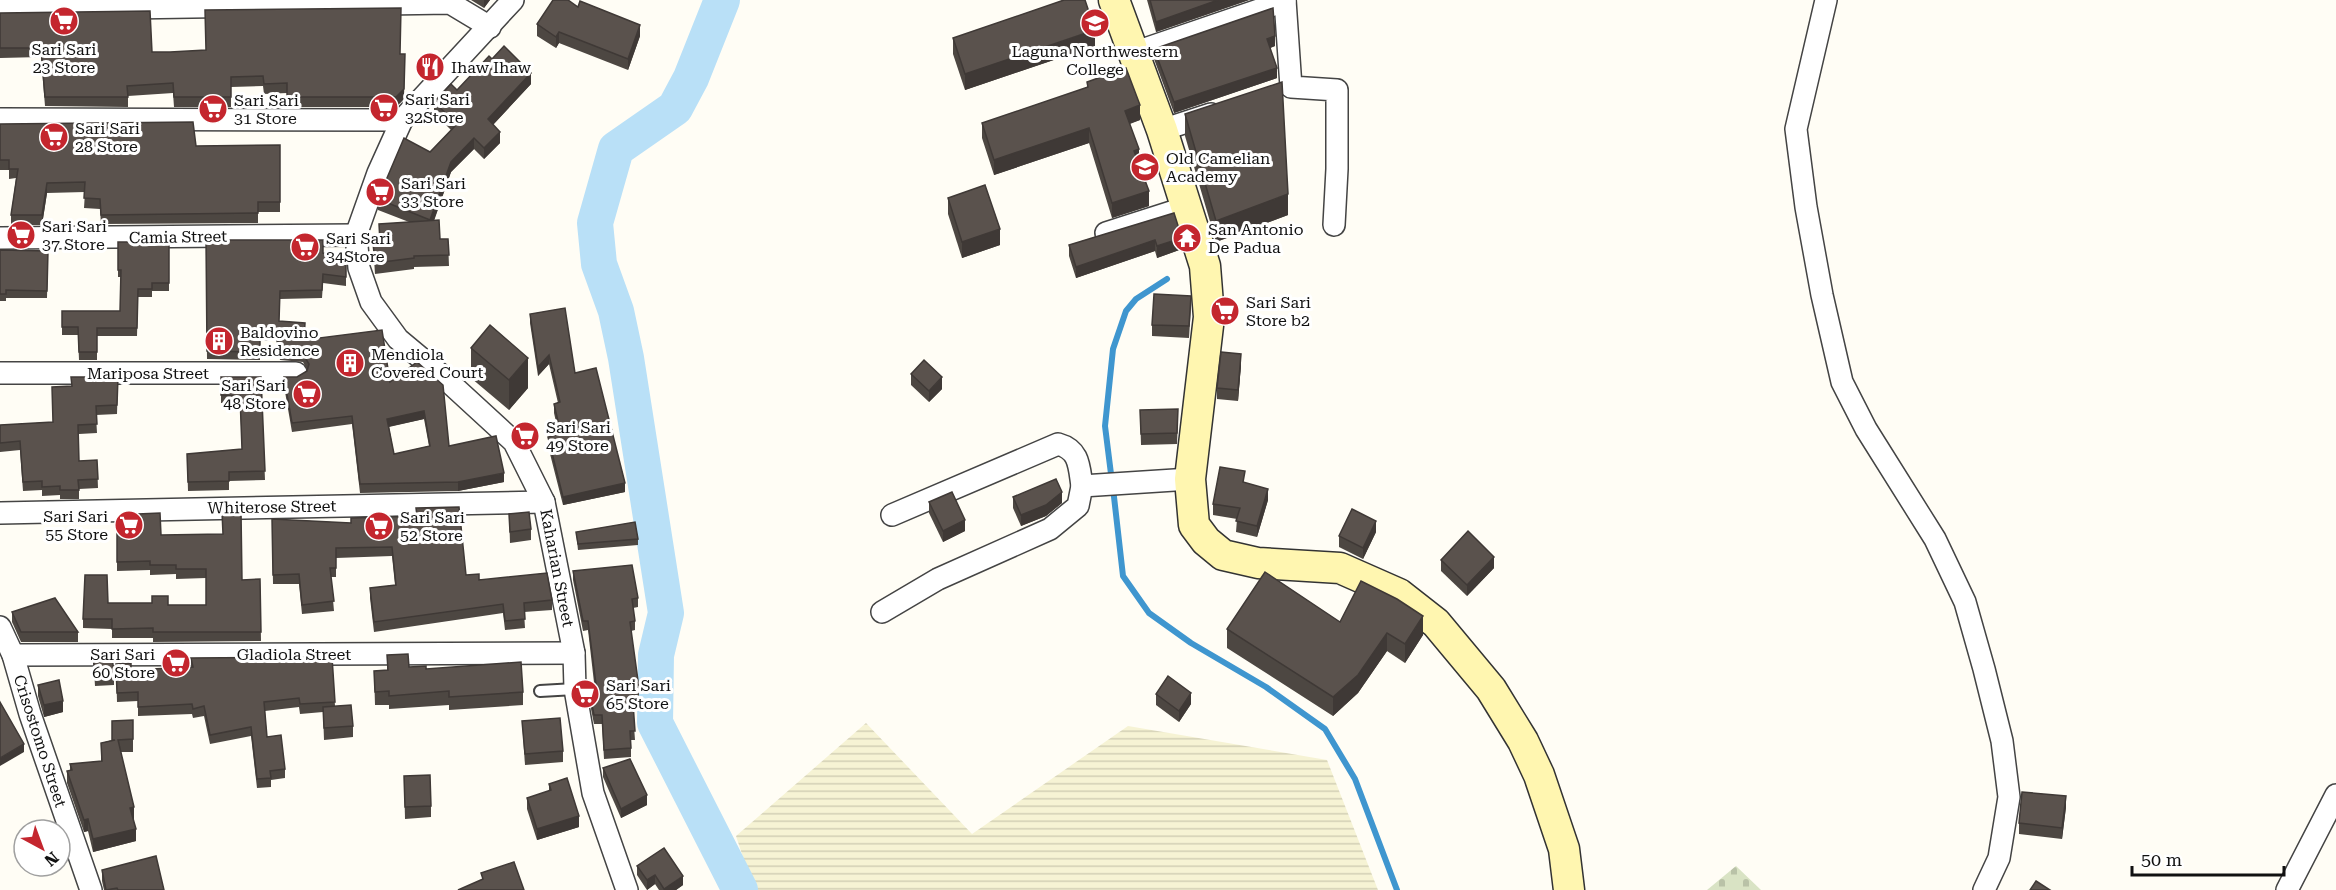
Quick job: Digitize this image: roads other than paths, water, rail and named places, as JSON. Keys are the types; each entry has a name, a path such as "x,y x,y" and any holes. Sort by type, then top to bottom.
{"main road":[{"path":"1114,0 1161,130 1205,266 1209,317 1190,479 1194,525 1206,541 1223,555 1258,563 1340,568 1399,594 1436,623 1491,689 1524,741 1539,775 1564,849 1569,890"}],"street":[{"name":"Kaharian Street","path":"513,0 402,120 378,173 356,235 359,268 371,302 398,339 441,374 514,442 544,502 574,653 575,689 593,793 627,890"},
{"path":"1826,0 1796,129 1806,207 1842,382 1866,429 1935,539 1965,602 1984,669 2002,741 2009,797 1999,858 1984,890"},
{"path":"1133,53 1285,1 1291,87"},
{"path":"0,10 450,3 490,27"},
{"path":"1269,94 1291,87 1337,90 1338,170 1334,225"},
{"path":"1161,130 1226,108"},
{"path":"0,119 402,120"},
{"path":"1106,232 1187,207"},
{"name":"Camia Street","path":"0,238 356,235"},
{"name":"Mariposa Street","path":"0,372 296,373"},
{"path":"882,612 938,579 1050,529 1078,506 1082,486 1077,457 1070,447 1058,444 892,515"},
{"path":"1082,486 1190,479"},
{"name":"Whiterose Street","path":"0,513 544,502"},
{"name":"Crisostomo Street","path":"0,627 13,655 30,714 91,890"},
{"name":"Gladiola Street","path":"13,655 574,653"},
{"path":"2287,890 2336,795"}],"lane":[{"path":"540,691 575,689"}],"waterway":[{"path":"722,0 691,78 675,108 616,149 595,223 599,264 616,311 626,358 666,613 656,655 655,723 740,890"},
{"path":"1111,474 1105,426 1113,349 1126,311 1136,299 1167,279"},
{"path":"1113,488 1123,576 1149,613 1191,643 1266,687 1325,729 1355,779 1397,890"}],"place":[{"name":"Sari Sari 23 Store","path":"64,21"},
{"name":"Laguna Northwestern College","path":"1095,23"},
{"name":"Ihaw Ihaw","path":"430,67"},
{"name":"Sari Sari 32Store","path":"384,108"},
{"name":"Sari Sari 31 Store","path":"213,109"},
{"name":"Sari Sari 28 Store","path":"54,137"},
{"name":"Old Camelian Academy","path":"1145,167"},
{"name":"Sari Sari 33 Store","path":"380,192"},
{"name":"Sari Sari 37 Store","path":"21,235"},
{"name":"San Antonio De Padua","path":"1187,238"},
{"name":"Sari Sari 34Store","path":"305,247"},
{"name":"Sari Sari Store b2","path":"1225,311"},
{"name":"Baldovino Residence","path":"219,341"},
{"name":"Mendiola Covered Court","path":"350,363"},
{"name":"Sari Sari 48 Store","path":"307,394"},
{"name":"Sari Sari 49 Store","path":"525,436"},
{"name":"Sari Sari 55 Store","path":"129,525"},
{"name":"Sari Sari 52 Store","path":"379,526"},
{"name":"Sari Sari 60 Store","path":"176,663"},
{"name":"Sari Sari 65 Store","path":"585,694"}]}
